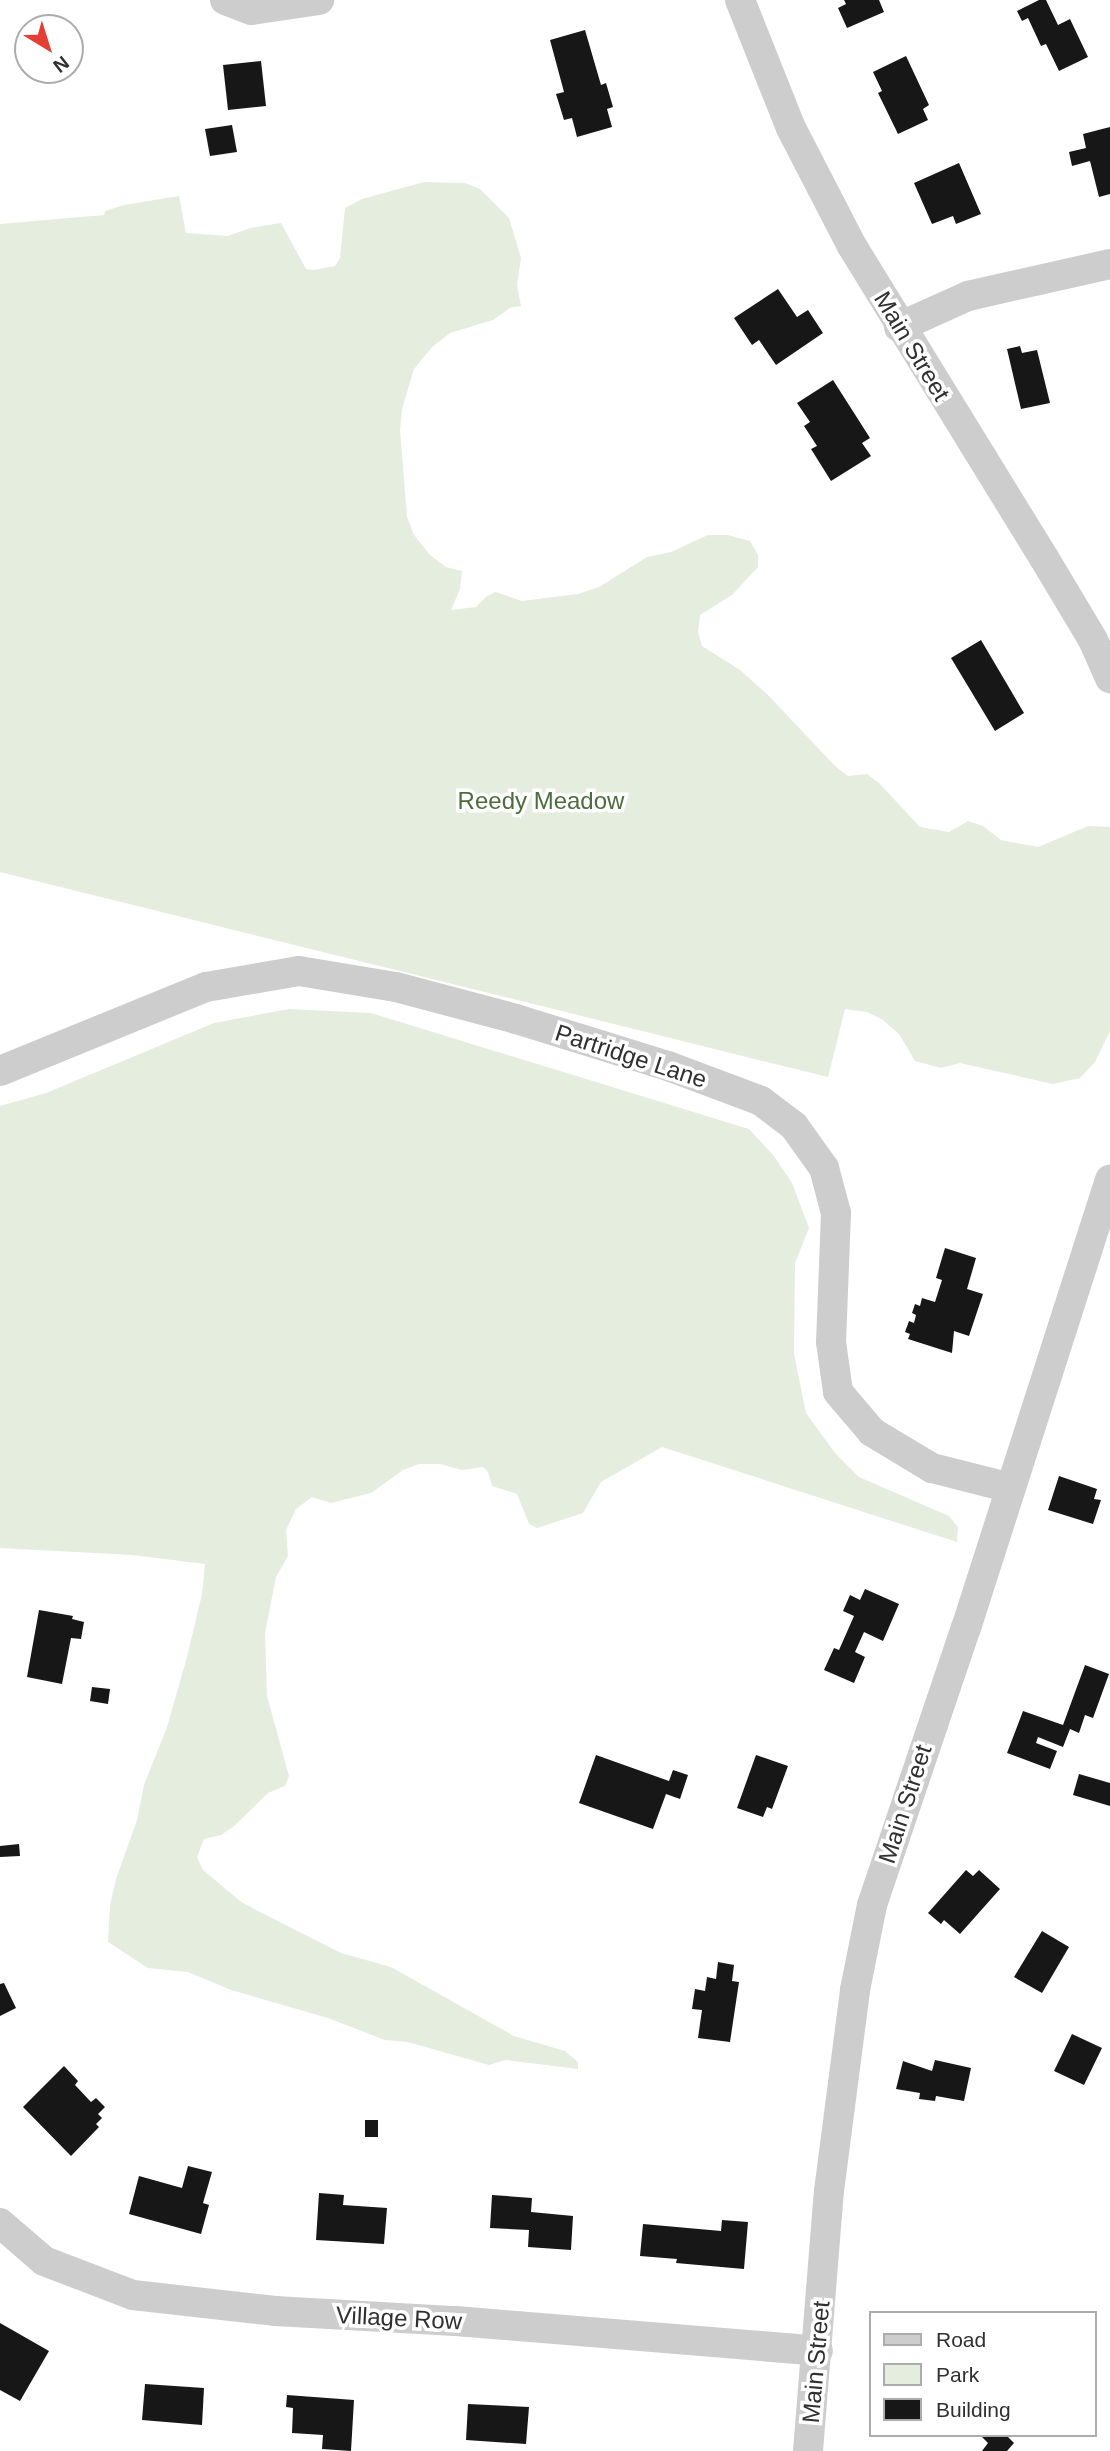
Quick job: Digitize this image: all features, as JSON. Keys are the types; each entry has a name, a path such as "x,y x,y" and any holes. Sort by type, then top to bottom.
{"street":[{"path":"225,0 251,10 311,1"},
{"name":"Main Street","path":"740,0 791,128 852,246 899,327 1093,640 1110,678"},
{"path":"899,327 968,296 1110,264"},
{"name":"Partridge Lane","path":"0,1071 206,987 299,971 396,987 516,1019 668,1066 761,1101 794,1126 824,1168 836,1213 831,1342 838,1392 872,1432 932,1468 1011,1488"},
{"name":"Main Street","path":"808,2451 831,2178 855,1990 872,1905 1110,1180"},
{"name":"Village Row","path":"0,2223 44,2261 133,2295 275,2311 483,2323 818,2351"}],"green space":[{"name":"Reedy Meadow","path":"424,182 465,183 480,189 509,218 521,258 517,285 521,306 510,308 493,320 450,333 432,347 414,369 402,409 400,430 407,517 414,535 430,555 446,567 462,571 460,589 451,610 476,607 487,596 496,592 522,601 578,594 599,587 647,557 671,552 708,535 728,535 750,541 758,555 758,567 732,595 700,615 698,632 702,646 740,670 768,695 836,767 848,776 867,774 879,783 920,827 949,832 968,821 983,826 1001,840 1038,847 1088,826 1110,827 1110,1031 1095,1062 1080,1078 1053,1084 960,1063 941,1068 915,1061 899,1034 883,1020 867,1012 845,1009 828,1077 0,872 0,224 104,215 105,211 124,205 179,196 186,233 228,236 250,228 281,223 306,269 314,270 335,266 340,258 345,208 362,199"},
{"path":"289,1009 371,1013 749,1129 774,1156 792,1183 809,1228 795,1263 794,1354 806,1413 835,1453 859,1477 949,1516 958,1527 957,1542 662,1447 601,1482 583,1513 537,1528 529,1524 517,1494 492,1486 488,1472 483,1467 462,1470 440,1464 419,1464 403,1470 371,1493 331,1503 312,1497 296,1509 286,1530 288,1556 276,1577 265,1633 267,1696 289,1776 285,1786 268,1793 233,1827 221,1835 204,1839 197,1857 203,1870 240,1901 258,1911 341,1953 391,1967 514,2036 565,2051 578,2062 578,2069 506,2060 489,2065 408,2042 385,2040 328,2018 231,1990 188,1972 148,1968 108,1942 110,1905 116,1879 137,1820 144,1785 167,1727 187,1657 202,1594 205,1564 132,1555 0,1548 0,1106 46,1093 214,1023"}],"building":[{"path":"844,0 879,0 884,12 847,28 838,8 846,4"},
{"path":"1039,0 1046,0 1058,25 1070,19 1088,57 1059,71 1046,44 1041,46 1028,18 1022,21 1017,11"},
{"path":"585,30 601,85 606,83 613,107 607,109 612,127 577,137 572,118 564,120 556,94 564,92 550,40"},
{"path":"906,56 929,105 923,109 928,120 898,134 878,93 882,91 873,72"},
{"path":"261,61 266,106 228,110 223,65"},
{"path":"232,125 237,152 210,156 205,129"},
{"path":"1110,127 1110,194 1099,197 1090,161 1072,166 1069,152 1086,148 1083,134"},
{"path":"959,163 981,214 956,224 953,216 932,224 914,183"},
{"path":"778,289 797,317 808,310 823,333 776,365 759,340 752,345 734,318"},
{"path":"1020,346 1022,353 1037,350 1050,403 1021,409 1007,349"},
{"path":"833,380 870,438 862,443 871,456 831,481 811,449 817,446 804,426 810,422 797,403"},
{"path":"981,640 1024,713 995,731 951,658"},
{"path":"945,1248 976,1258 967,1289 983,1294 969,1336 954,1331 952,1353 908,1339 910,1334 905,1332 909,1321 914,1323 916,1315 912,1313 915,1304 920,1306 922,1298 935,1302 942,1280 936,1278"},
{"path":"1059,1476 1097,1489 1094,1499 1101,1500 1093,1524 1048,1510"},
{"path":"865,1589 899,1604 883,1641 864,1632 855,1652 865,1657 854,1683 824,1670 834,1648 839,1650 854,1616 843,1611 850,1595 860,1600"},
{"path":"39,1610 73,1616 72,1619 84,1622 81,1639 71,1638 62,1684 27,1677"},
{"path":"1085,1665 1109,1674 1093,1718 1085,1715 1079,1733 1070,1729 1063,1747 1038,1737 1036,1743 1057,1751 1050,1769 1007,1753 1023,1711 1063,1725"},
{"path":"92,1687 110,1689 108,1704 90,1701"},
{"path":"596,1755 669,1781 673,1770 688,1775 680,1799 666,1794 653,1829 579,1803"},
{"path":"756,1755 788,1766 772,1809 767,1807 763,1817 737,1808"},
{"path":"1079,1774 1110,1783 1110,1806 1073,1795"},
{"path":"19,1844 20,1856 0,1857 0,1846"},
{"path":"966,1870 973,1876 979,1870 1000,1889 960,1934 944,1920 941,1924 928,1913"},
{"path":"1042,1931 1069,1947 1042,1993 1014,1977"},
{"path":"718,1962 734,1965 732,1981 739,1982 730,2042 698,2038 702,2010 692,2009 695,1989 705,1991 707,1977 716,1979"},
{"path":"4,1983 16,2008 0,2016 0,1984"},
{"path":"1072,2034 1102,2048 1084,2085 1054,2071"},
{"path":"935,2060 971,2068 964,2101 936,2096 935,2101 919,2099 920,2093 896,2089 903,2061 932,2071"},
{"path":"64,2066 78,2081 75,2085 91,2102 96,2098 105,2107 98,2114 102,2118 96,2124 99,2127 71,2156 23,2107"},
{"path":"365,2120 378,2120 378,2137 365,2137"},
{"path":"188,2166 212,2172 203,2203 209,2205 201,2234 129,2214 139,2176 182,2188"},
{"path":"319,2193 344,2195 343,2205 387,2208 384,2244 316,2240"},
{"path":"492,2195 532,2198 531,2212 573,2216 571,2250 528,2247 529,2230 490,2228"},
{"path":"722,2220 748,2222 744,2269 676,2263 677,2259 640,2256 643,2224 721,2231"},
{"path":"0,2323 49,2351 20,2401 0,2390"},
{"path":"145,2384 204,2388 202,2425 142,2420"},
{"path":"287,2395 354,2400 351,2451 322,2449 323,2435 292,2433 293,2408 286,2407"},
{"path":"468,2404 529,2407 526,2444 466,2440"},
{"path":"982,2437 1008,2437 1014,2443 1007,2451 982,2451 988,2443"}]}
